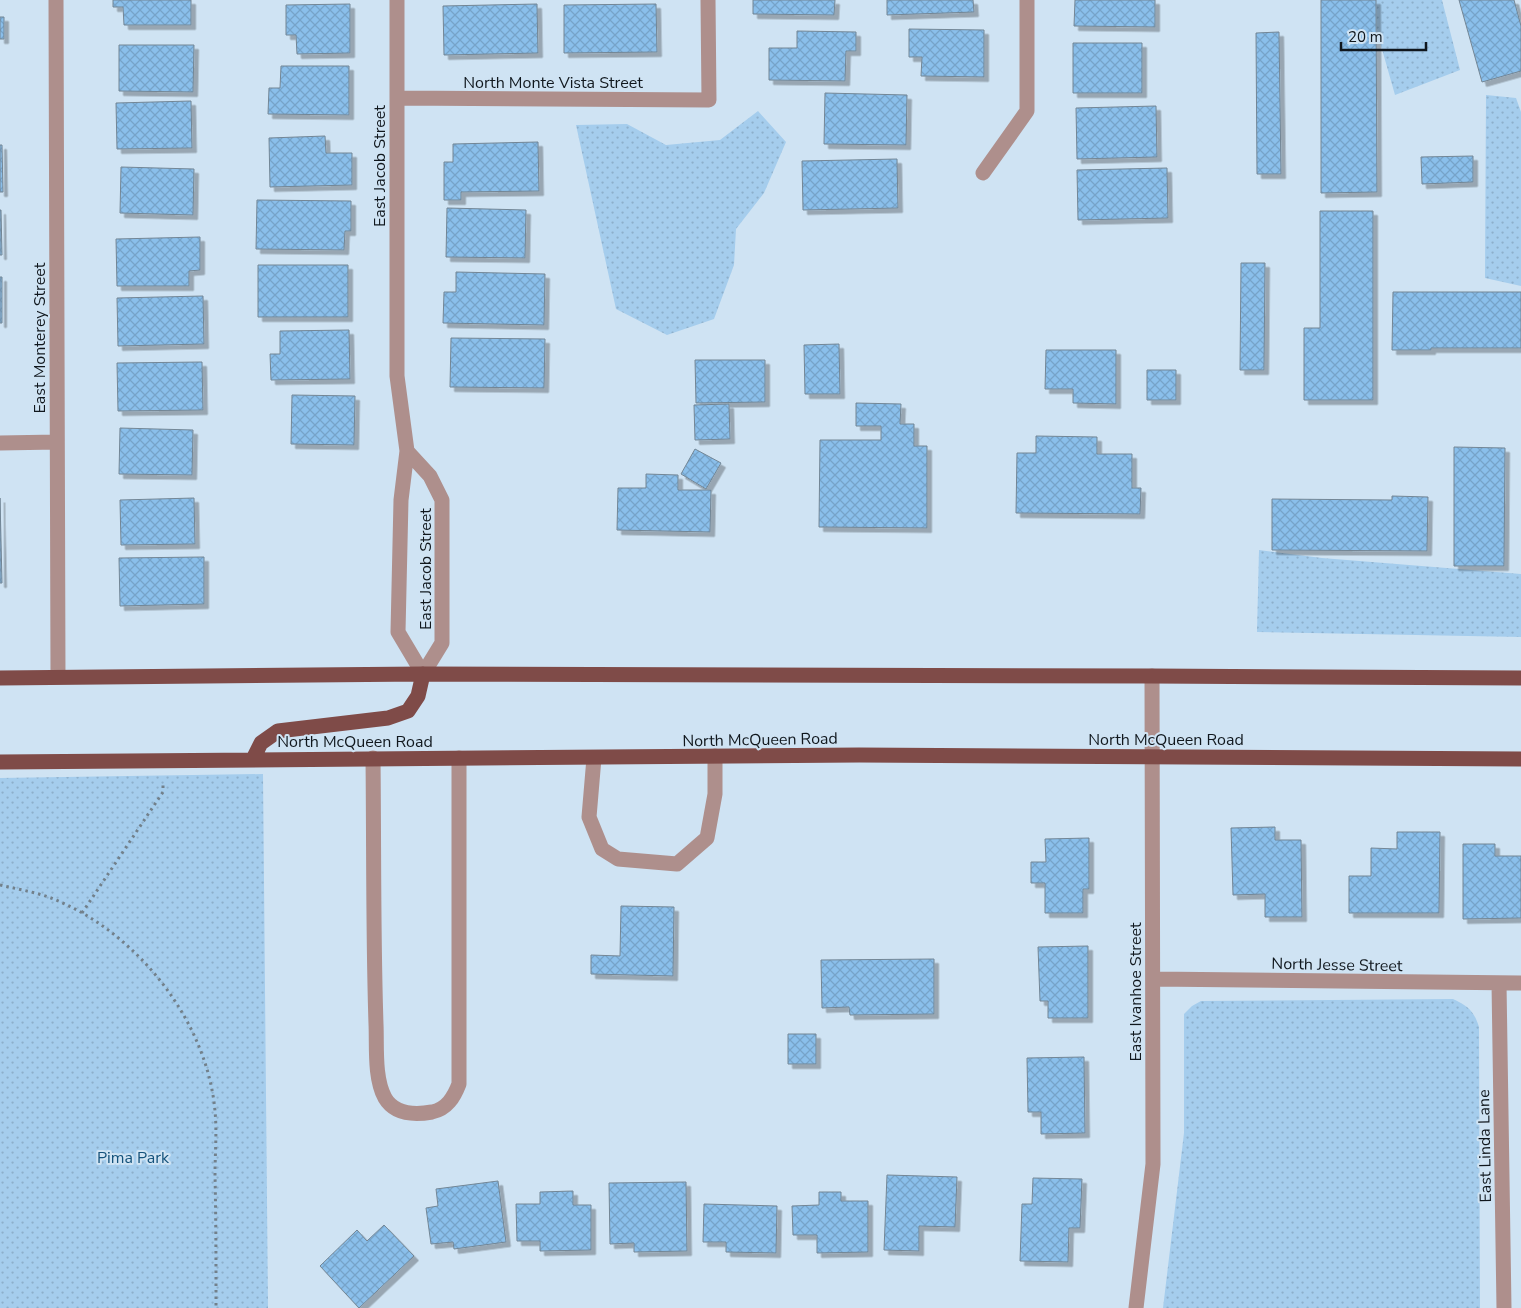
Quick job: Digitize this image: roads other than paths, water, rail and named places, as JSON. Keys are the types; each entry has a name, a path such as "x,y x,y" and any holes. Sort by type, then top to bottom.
{"main road":[{"path":"253,759 261,743 278,731 388,718 408,711 418,696 423,674"},
{"path":"0,678 423,674 1521,678"},
{"name":"North McQueen Road","path":"0,762 715,756 1153,756 1521,759"}],"street":[{"name":"East Monterey Street","path":"56,0 58,676"},
{"name":"East Jacob Street","path":"397,0 397,376 407,451 401,500 398,632 423,674 442,643 442,500 430,476 407,451"},
{"name":"North Monte Vista Street","path":"397,98 709,100 708,0"},
{"path":"983,173 1027,111 1027,0"},
{"path":"0,443 57,442"},
{"name":"East Ivanhoe Street","path":"1136,1308 1153,1164 1152,676"},
{"path":"594,758 589,817 602,849 618,859 677,864 707,838 715,794 715,756"},
{"path":"373,758 376,1003 379,1083 386,1099 394,1108 409,1114 438,1111 455,1096 459,1084 459,758"},
{"name":"North Jesse Street","path":"1153,979 1521,983"},
{"name":"East Linda Lane","path":"1499,983 1504,1308"}],"park label":[{"name":"Pima Park","path":"133,1157"}]}
